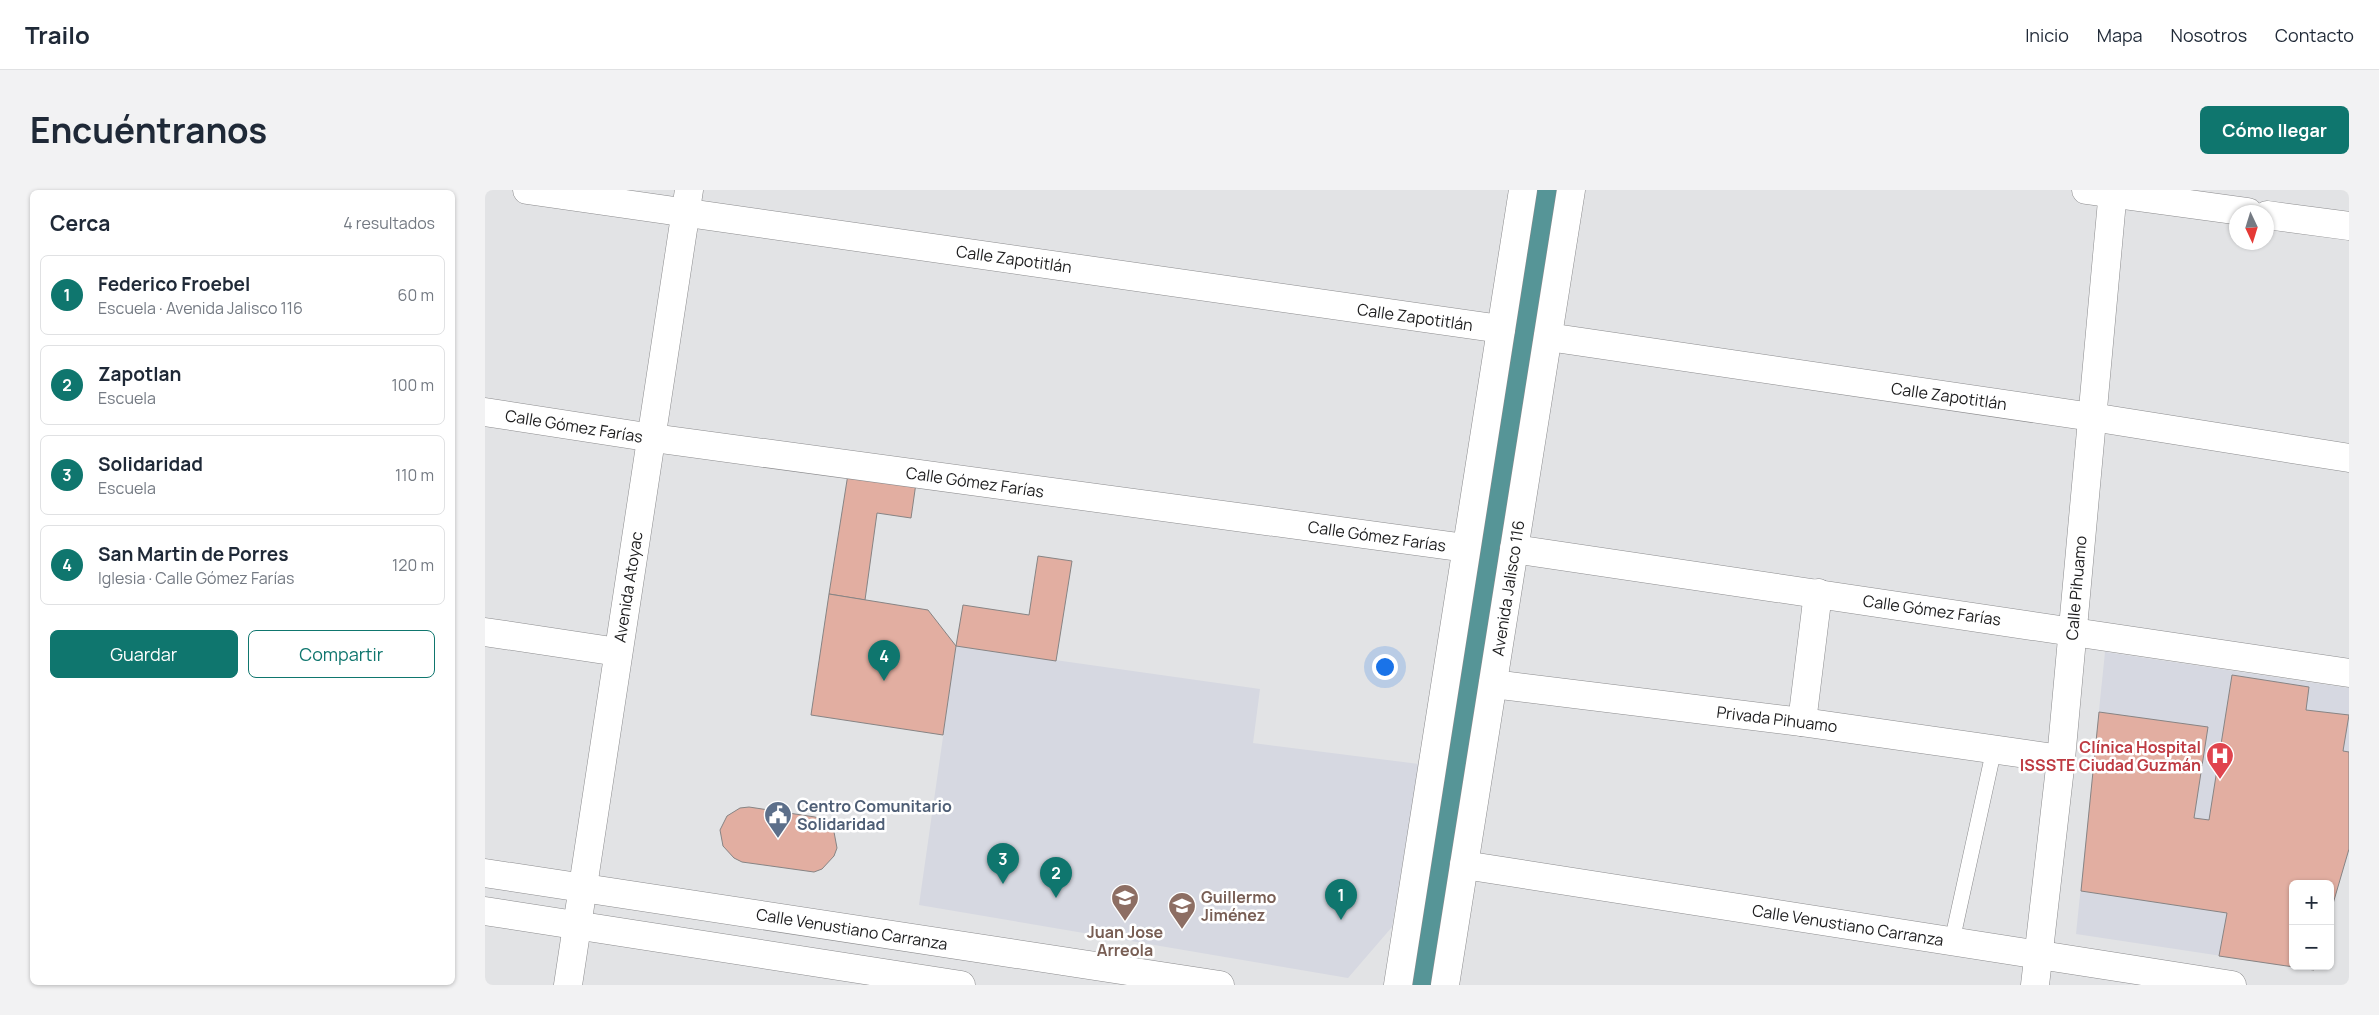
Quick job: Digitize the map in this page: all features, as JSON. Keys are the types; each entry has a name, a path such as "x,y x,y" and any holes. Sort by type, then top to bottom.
{"street":[{"name":"Calle Zapotitlán","path":"527,190 688,201 1501,329"},
{"path":"1398,985 1523,190"},
{"name":"Avenida Jalisco 116","path":"1445,985 1571,190"},
{"path":"2086,190 2113,192 2229,209"},
{"name":"Calle Pihuamo","path":"2035,985 2061,759 2113,192"},
{"name":"Avenida Atoyac","path":"568,985 688,201"},
{"path":"2274,216 2349,226"},
{"name":"Calle Zapotitlán","path":"1548,337 2092,417 2349,458"},
{"name":"Calle Gómez Farías","path":"485,412 653,438 1466,548"},
{"name":"Calle Gómez Farías","path":"1514,549 2072,630 2349,673"},
{"path":"1802,722 1818,593"},
{"path":"485,632 618,652"},
{"name":"Privada Pihuamo","path":"1493,684 1802,722 2061,759"},
{"name":"Calle Venustiano Carranza","path":"1464,865 2232,985"},
{"name":"Calle Venustiano Carranza","path":"485,873 1220,985"},
{"path":"485,911 961,985"}],"lane":[{"path":"1953,941 1994,749"}],"shaded area":[{"path":"956,646 1260,689 1253,743 1419,764 1392,927 1348,978 919,905"},
{"name":"Clínica Hospital ISSSTE Ciudad Guzmán","path":"2105,652 2349,688 2349,849 2334,900 2334,880 2289,880 2289,966 2076,934"}],"building":[{"path":"848,474 916,483 911,518 877,513 865,600 829,594"},
{"path":"1038,556 1072,561 1056,661 956,646 963,605 1029,615"},
{"path":"829,594 928,610 956,646 943,735 811,715"},
{"name":"Clínica Hospital ISSSTE Ciudad Guzmán","path":"2232,675 2309,687 2306,710 2349,715 2343,751 2349,752 2349,849 2334,900 2334,880 2289,880 2289,966 2219,956 2227,913 2081,891 2099,712 2208,727 2194,818 2209,820"},
{"name":"Centro Comunitario Solidaridad","path":"749,807 815,817 823,820 834,832 837,848 834,856 822,869 814,872 742,862 734,858 723,846 720,830 727,816 740,808"}],"waterway":[{"path":"1423,985 1551,190"}],"place":[{"name":"San Martin de Porres","path":"884,681"},
{"name":"Clínica Hospital ISSSTE Ciudad Guzmán","path":"2220,780"},
{"name":"Centro Comunitario Solidaridad","path":"778,839"},
{"name":"Solidaridad","path":"1003,884"},
{"name":"Zapotlan","path":"1056,898"},
{"name":"Federico Froebel","path":"1341,920"},
{"name":"Juan Jose Arreola","path":"1125,922"},
{"name":"Guillermo Jiménez","path":"1182,930"}]}
